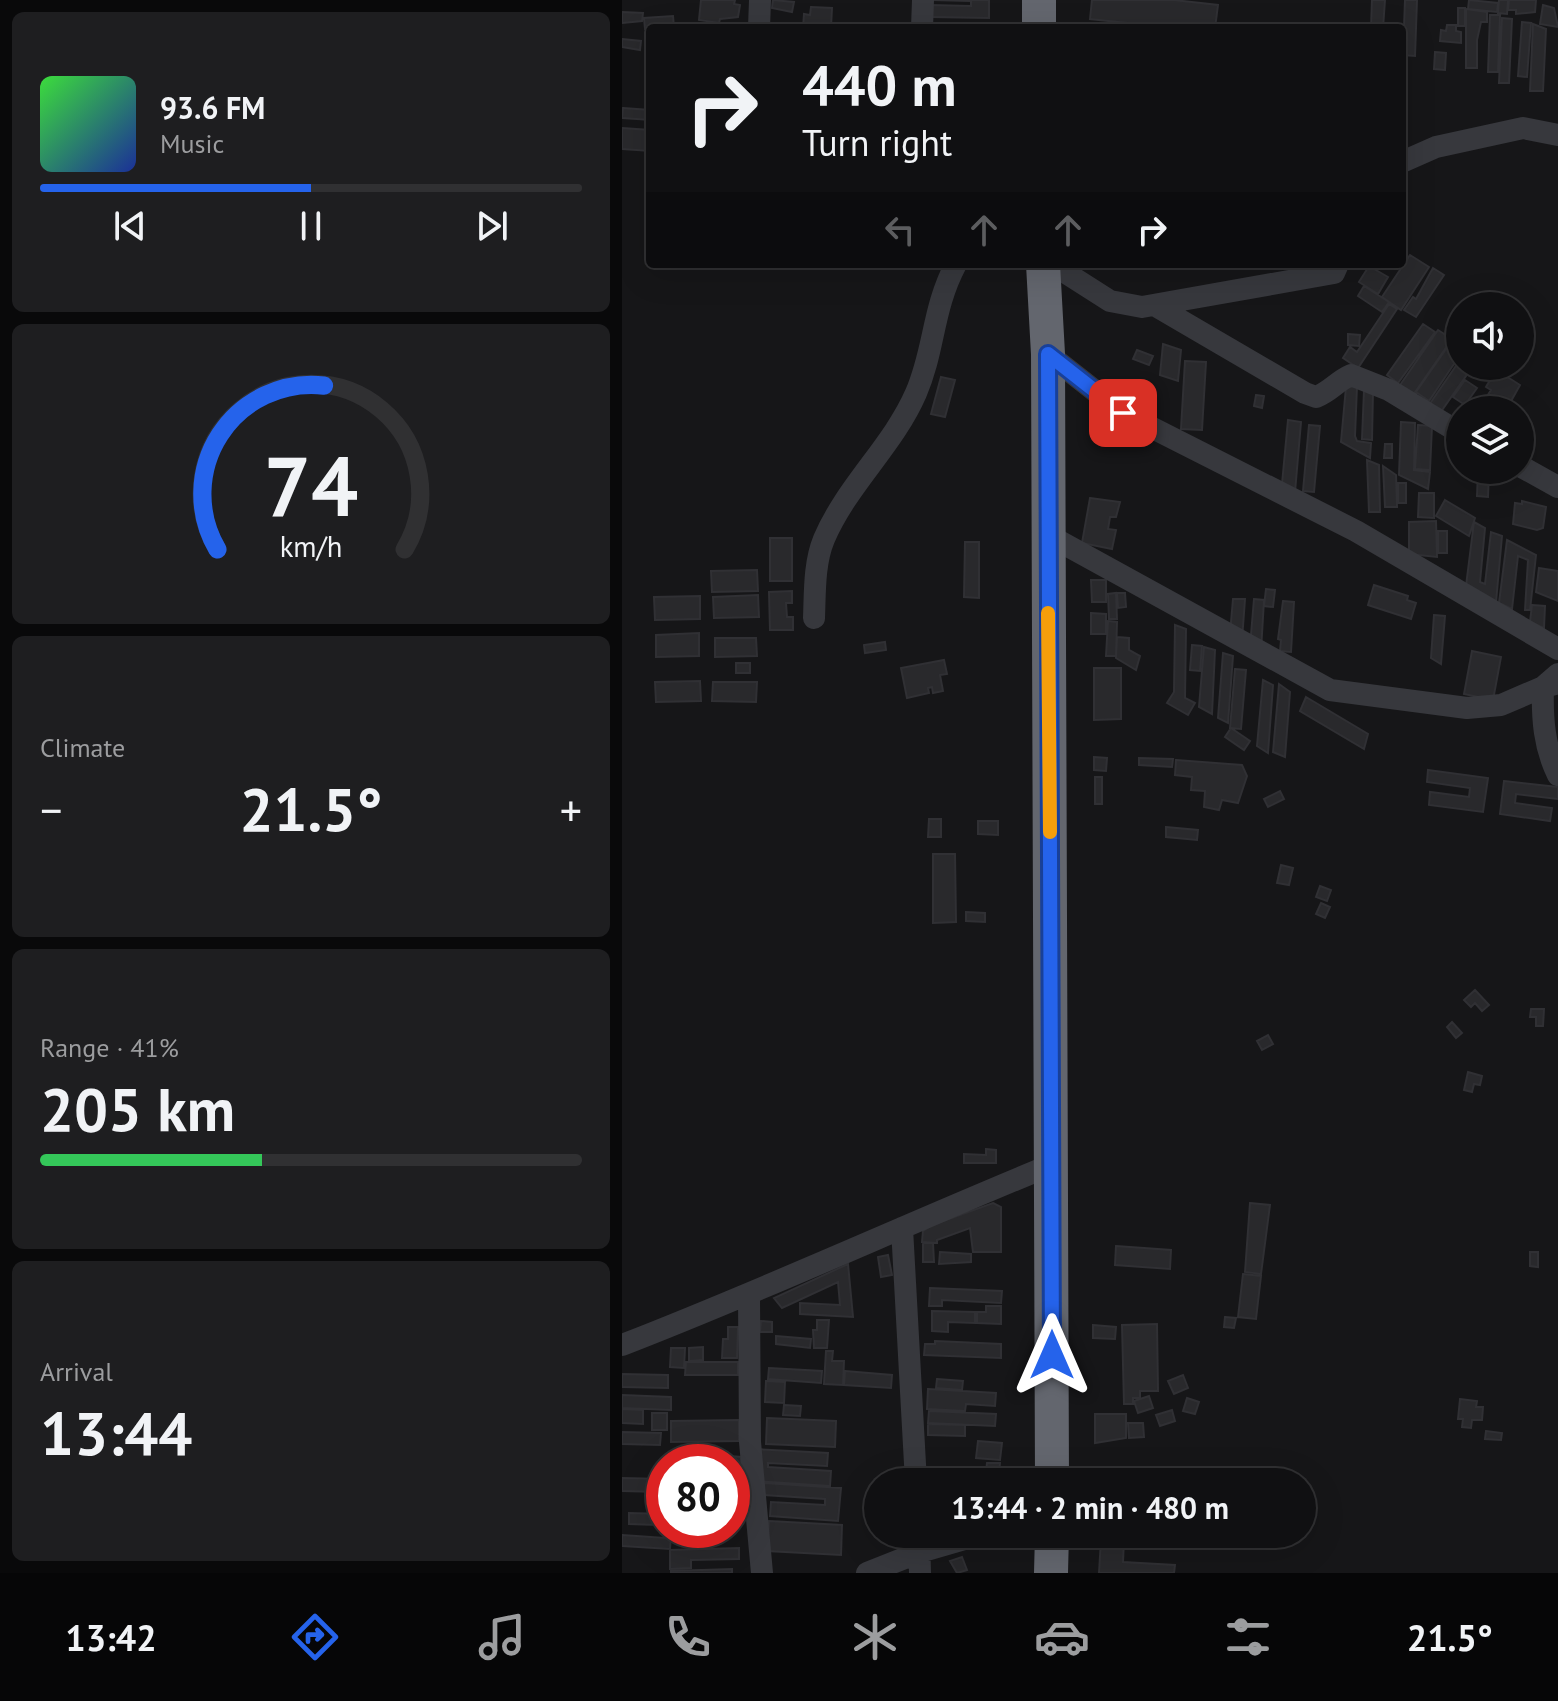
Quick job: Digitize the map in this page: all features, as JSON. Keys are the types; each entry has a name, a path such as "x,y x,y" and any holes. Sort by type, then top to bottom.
{"highway":[{"path":"1039,0 1039,24"},
{"path":"1043,268 1048,354 1052,1468"},
{"path":"1051,1573 1052,1548"}],"street":[{"path":"759,24 760,0"},
{"path":"922,24 923,0"},
{"path":"1406,160 1436,147 1523,128 1558,135"},
{"path":"814,618 816,575 823,541 843,503 915,395 936,310 954,268"},
{"path":"1058,268 1110,301 1142,307 1334,273 1336,268"},
{"path":"1156,306 1305,393 1316,397 1333,390 1340,380 1351,375 1389,390 1446,425"},
{"path":"1048,354 1123,413 1356,531 1558,649"},
{"path":"1534,474 1558,487"},
{"path":"1048,535 1330,690 1467,708 1501,705 1553,682"},
{"path":"1553,682 1542,717 1549,756 1558,775"},
{"path":"622,1345 749,1296 1051,1165"},
{"path":"902,1228 915,1468"},
{"path":"749,1296 750,1442 762,1573"},
{"path":"867,1573 920,1553"}],"building":[{"path":"701,0 735,0 734,4 740,5 738,17 720,19 719,23 699,20"},
{"path":"773,0 794,2 792,12 772,8"},
{"path":"932,0 989,0 989,18 931,17 931,5 971,6 971,1"},
{"path":"1092,0 1174,0 1218,5 1216,24 1137,24 1090,19"},
{"path":"1372,0 1385,0 1383,24 1371,24"},
{"path":"1405,0 1417,0 1415,56 1406,55"},
{"path":"1469,0 1498,3 1497,12 1468,9"},
{"path":"1499,0 1508,0 1507,14 1498,13"},
{"path":"1509,0 1536,0 1535,12 1516,14 1516,10 1508,10"},
{"path":"1543,5 1554,8 1558,27 1540,24"},
{"path":"811,7 832,8 831,24 803,24 804,14 810,15"},
{"path":"1458,8 1465,8 1465,26 1458,26"},
{"path":"1466,9 1487,12 1487,22 1481,22 1477,40 1477,68 1466,68"},
{"path":"622,12 643,13 642,21 622,23"},
{"path":"1490,15 1500,15 1498,72 1488,72"},
{"path":"673,16 674,24 646,24 645,29 644,18"},
{"path":"1502,18 1512,19 1509,83 1499,83"},
{"path":"1522,22 1531,23 1527,77 1518,76"},
{"path":"1533,24 1546,29 1543,91 1530,91"},
{"path":"1447,25 1456,25 1456,31 1461,32 1461,43 1440,41 1441,30 1446,31"},
{"path":"622,39 641,41 640,50 622,47"},
{"path":"1435,52 1446,53 1445,70 1434,69"},
{"path":"623,108 646,110 646,120 622,118"},
{"path":"622,128 646,130 646,151 622,149"},
{"path":"1410,255 1429,267 1401,310 1382,297 1401,268 1406,268"},
{"path":"1368,268 1388,277 1378,294 1359,282"},
{"path":"1433,268 1444,275 1416,317 1404,310 1413,297 1416,299"},
{"path":"1364,286 1389,302 1382,312 1358,296"},
{"path":"1389,304 1397,309 1358,368 1343,358 1350,347 1357,352"},
{"path":"1423,324 1435,332 1398,383 1387,375"},
{"path":"1438,330 1446,335 1446,348 1411,398 1398,388"},
{"path":"1348,334 1360,335 1359,346 1348,345"},
{"path":"1163,344 1181,350 1178,381 1160,375"},
{"path":"1446,349 1446,376 1429,401 1416,392"},
{"path":"1137,350 1153,356 1149,365 1133,359"},
{"path":"1185,361 1206,362 1202,430 1181,429"},
{"path":"941,377 955,380 945,417 931,414"},
{"path":"1446,380 1463,380 1452,396 1446,396 1446,404 1440,413 1429,405"},
{"path":"1465,380 1477,388 1471,396 1454,396"},
{"path":"1490,380 1512,380 1520,385 1514,396 1487,396 1491,390 1486,387"},
{"path":"1357,386 1355,436 1357,441 1371,443 1370,458 1341,442 1346,387"},
{"path":"1364,390 1373,391 1372,440 1362,439"},
{"path":"1256,395 1264,396 1262,408 1254,406"},
{"path":"1288,420 1301,422 1295,492 1282,484"},
{"path":"1401,422 1415,423 1414,470 1430,472 1428,489 1399,475"},
{"path":"1309,425 1320,426 1314,492 1303,491"},
{"path":"1418,425 1432,426 1430,470 1415,469"},
{"path":"1385,444 1392,444 1392,458 1384,458"},
{"path":"1367,460 1379,465 1380,512 1369,512"},
{"path":"1383,466 1396,475 1397,507 1385,507"},
{"path":"1398,483 1406,483 1406,503 1398,503"},
{"path":"1477,484 1488,484 1488,497 1477,496"},
{"path":"1419,493 1434,493 1434,518 1418,517"},
{"path":"1090,498 1120,502 1116,517 1110,517 1108,529 1116,530 1112,549 1082,543"},
{"path":"1445,500 1475,518 1469,536 1436,516"},
{"path":"1522,501 1546,507 1543,528 1537,530 1513,524 1515,503 1522,504"},
{"path":"1436,521 1437,557 1409,554 1409,522"},
{"path":"1474,522 1485,528 1480,582 1485,584 1491,532 1502,536 1496,602 1466,586"},
{"path":"1438,531 1447,531 1447,553 1438,553"},
{"path":"770,538 792,538 792,581 770,581"},
{"path":"1507,540 1536,555 1530,610 1525,610 1528,560 1518,556 1512,609 1499,603"},
{"path":"965,542 979,542 979,598 964,597"},
{"path":"1539,568 1558,571 1558,601 1536,592"},
{"path":"757,570 758,591 712,592 711,571"},
{"path":"1091,580 1106,580 1106,602 1092,602"},
{"path":"1374,585 1408,596 1407,600 1416,603 1411,619 1368,605"},
{"path":"1266,589 1275,590 1273,607 1264,606"},
{"path":"792,591 792,603 786,603 787,617 793,617 793,630 770,630 769,592"},
{"path":"1116,593 1117,619 1109,619 1108,594"},
{"path":"1117,593 1125,593 1126,607 1118,608"},
{"path":"758,595 759,617 714,618 713,597"},
{"path":"700,596 700,619 655,620 654,597"},
{"path":"1233,599 1245,599 1242,640 1230,634"},
{"path":"1254,599 1264,600 1261,651 1251,635"},
{"path":"1283,601 1294,602 1291,652 1280,651 1281,640 1278,639"},
{"path":"1532,605 1545,606 1544,628 1530,622"},
{"path":"1091,613 1106,614 1106,634 1091,634"},
{"path":"1434,615 1445,616 1441,664 1431,658"},
{"path":"1108,621 1117,622 1116,656 1106,656"},
{"path":"1175,625 1186,629 1185,698 1195,703 1188,715 1167,703 1174,692"},
{"path":"699,633 699,656 656,657 656,635"},
{"path":"1117,637 1129,638 1129,650 1140,656 1136,670 1116,658"},
{"path":"715,638 756,638 757,656 715,657"},
{"path":"885,642 886,650 865,653 864,645"},
{"path":"1192,645 1202,646 1200,671 1190,670"},
{"path":"1204,647 1215,650 1212,714 1199,707"},
{"path":"1472,651 1501,657 1493,700 1464,694"},
{"path":"1223,653 1233,656 1228,723 1218,718"},
{"path":"944,660 947,674 940,675 943,691 933,693 932,687 928,688 929,693 907,698 901,668"},
{"path":"736,663 750,663 750,673 736,673"},
{"path":"1094,668 1121,668 1121,719 1094,720"},
{"path":"1235,669 1246,670 1241,729 1230,728"},
{"path":"1263,680 1273,685 1268,753 1257,746"},
{"path":"700,681 701,701 656,702 655,682"},
{"path":"713,682 757,682 756,702 712,701"},
{"path":"1279,684 1290,692 1285,757 1273,752"},
{"path":"1306,697 1368,734 1364,749 1300,711"},
{"path":"1231,728 1250,741 1244,750 1225,737"},
{"path":"1094,757 1107,758 1106,771 1094,770"},
{"path":"1139,758 1173,759 1172,767 1139,765"},
{"path":"1176,760 1242,765 1247,776 1238,803 1222,800 1219,810 1204,807 1205,791 1191,790 1192,777 1175,775"},
{"path":"1428,770 1488,778 1483,812 1429,805 1430,792 1469,797 1470,788 1427,782"},
{"path":"1095,777 1102,777 1102,804 1095,804"},
{"path":"1504,781 1558,787 1558,799 1516,794 1515,803 1552,808 1550,821 1500,814"},
{"path":"1280,791 1284,799 1268,807 1264,799"},
{"path":"929,819 941,819 941,837 928,837"},
{"path":"978,821 998,821 998,835 978,834"},
{"path":"1166,827 1198,830 1197,840 1166,837"},
{"path":"933,854 955,854 956,922 933,923"},
{"path":"1281,865 1293,868 1289,885 1277,883"},
{"path":"1320,886 1331,890 1327,901 1316,897"},
{"path":"1321,903 1330,907 1325,918 1316,914"},
{"path":"966,912 985,913 985,922 966,921"},
{"path":"1475,990 1489,1005 1482,1011 1475,1003 1471,1007 1464,1000"},
{"path":"1531,1009 1544,1009 1543,1026 1536,1026 1536,1017 1530,1017"},
{"path":"1452,1022 1462,1033 1456,1038 1447,1027"},
{"path":"1268,1035 1273,1044 1262,1050 1257,1041"},
{"path":"1468,1072 1482,1076 1480,1085 1474,1084 1472,1092 1464,1090"},
{"path":"986,1149 996,1150 996,1163 964,1163 964,1154 986,1155"},
{"path":"993,1203 1001,1207 1001,1252 973,1252 970,1228 937,1240 937,1243 922,1242 923,1231 932,1225"},
{"path":"1250,1203 1270,1205 1261,1274 1245,1272"},
{"path":"923,1243 933,1243 934,1262 923,1262"},
{"path":"1116,1246 1171,1250 1170,1269 1115,1265"},
{"path":"940,1252 971,1254 971,1262 939,1264"},
{"path":"1530,1252 1538,1252 1538,1267 1530,1266"},
{"path":"888,1255 892,1275 881,1277 878,1257"},
{"path":"848,1264 853,1317 800,1314 800,1303 840,1305 838,1282 782,1308 774,1298"},
{"path":"1243,1274 1261,1276 1256,1319 1238,1317"},
{"path":"930,1288 1002,1291 1001,1303 942,1300 942,1306 929,1306"},
{"path":"986,1306 1001,1306 1001,1324 977,1323 977,1312 986,1312"},
{"path":"932,1311 975,1312 975,1323 948,1322 948,1332 932,1331"},
{"path":"1225,1317 1236,1318 1234,1328 1224,1327"},
{"path":"817,1320 829,1320 827,1348 814,1348 813,1330 817,1330"},
{"path":"761,1321 772,1322 772,1332 760,1332"},
{"path":"1157,1324 1158,1391 1140,1391 1140,1398 1133,1398 1133,1404 1124,1404 1122,1325"},
{"path":"1093,1325 1116,1327 1115,1339 1093,1338"},
{"path":"728,1327 738,1327 737,1358 722,1358 723,1339 728,1339"},
{"path":"776,1336 811,1339 810,1348 776,1344"},
{"path":"935,1341 1001,1344 1001,1358 924,1355 925,1344 935,1344"},
{"path":"703,1347 703,1360 689,1361 689,1348"},
{"path":"671,1348 685,1348 684,1368 670,1367"},
{"path":"826,1351 833,1351 832,1361 844,1361 843,1385 824,1384"},
{"path":"686,1362 738,1362 738,1375 685,1375"},
{"path":"769,1368 822,1371 821,1383 768,1379"},
{"path":"845,1371 892,1375 891,1388 844,1385"},
{"path":"622,1374 668,1375 668,1388 622,1387"},
{"path":"1183,1375 1188,1388 1174,1394 1168,1381"},
{"path":"937,1379 963,1381 962,1390 936,1388"},
{"path":"766,1381 785,1382 784,1403 765,1402"},
{"path":"928,1389 996,1393 995,1406 966,1404 965,1411 927,1409"},
{"path":"622,1395 671,1397 671,1410 622,1408"},
{"path":"1149,1396 1153,1408 1138,1413 1134,1401"},
{"path":"1187,1398 1199,1402 1195,1414 1183,1411"},
{"path":"1460,1399 1477,1401 1476,1407 1483,1407 1482,1420 1472,1420 1471,1428 1462,1427 1463,1419 1458,1419"},
{"path":"784,1405 801,1406 800,1416 783,1415"},
{"path":"622,1409 643,1410 643,1424 622,1423"},
{"path":"1172,1410 1175,1421 1160,1426 1156,1415"},
{"path":"929,1411 996,1414 995,1426 928,1423"},
{"path":"652,1413 667,1413 667,1430 652,1430"},
{"path":"1095,1414 1126,1414 1126,1438 1095,1443"},
{"path":"767,1418 836,1421 835,1447 766,1444"},
{"path":"739,1420 739,1441 671,1442 671,1421"},
{"path":"1128,1423 1143,1423 1144,1437 1129,1438"},
{"path":"928,1424 965,1425 965,1436 928,1435"},
{"path":"1486,1431 1502,1433 1501,1440 1485,1439"},
{"path":"622,1432 661,1433 660,1444 622,1444"},
{"path":"978,1441 1002,1443 1000,1460 976,1458"},
{"path":"755,1449 828,1453 827,1466 768,1463 768,1467 831,1471 830,1486 756,1481"},
{"path":"987,1463 1000,1463 1000,1468 986,1468"},
{"path":"622,1478 646,1479 646,1492 622,1491"},
{"path":"764,1483 841,1488 838,1521 770,1516 771,1502 825,1505 825,1499 764,1495"},
{"path":"629,1513 646,1513 646,1525 629,1524"},
{"path":"769,1521 842,1525 841,1555 767,1551"},
{"path":"622,1535 646,1537 646,1548 622,1546"},
{"path":"739,1548 739,1559 691,1560 691,1568 670,1569 670,1550"},
{"path":"1100,1548 1124,1548 1123,1562 1175,1565 1174,1573 1099,1573"},
{"path":"962,1557 967,1570 957,1573 950,1561"},
{"path":"732,1569 732,1573 671,1573 671,1571"}],"slow traffic":[{"path":"1048,613 1050,832"}],"route":[{"path":"1052,1355 1048,354 1123,413"}]}
